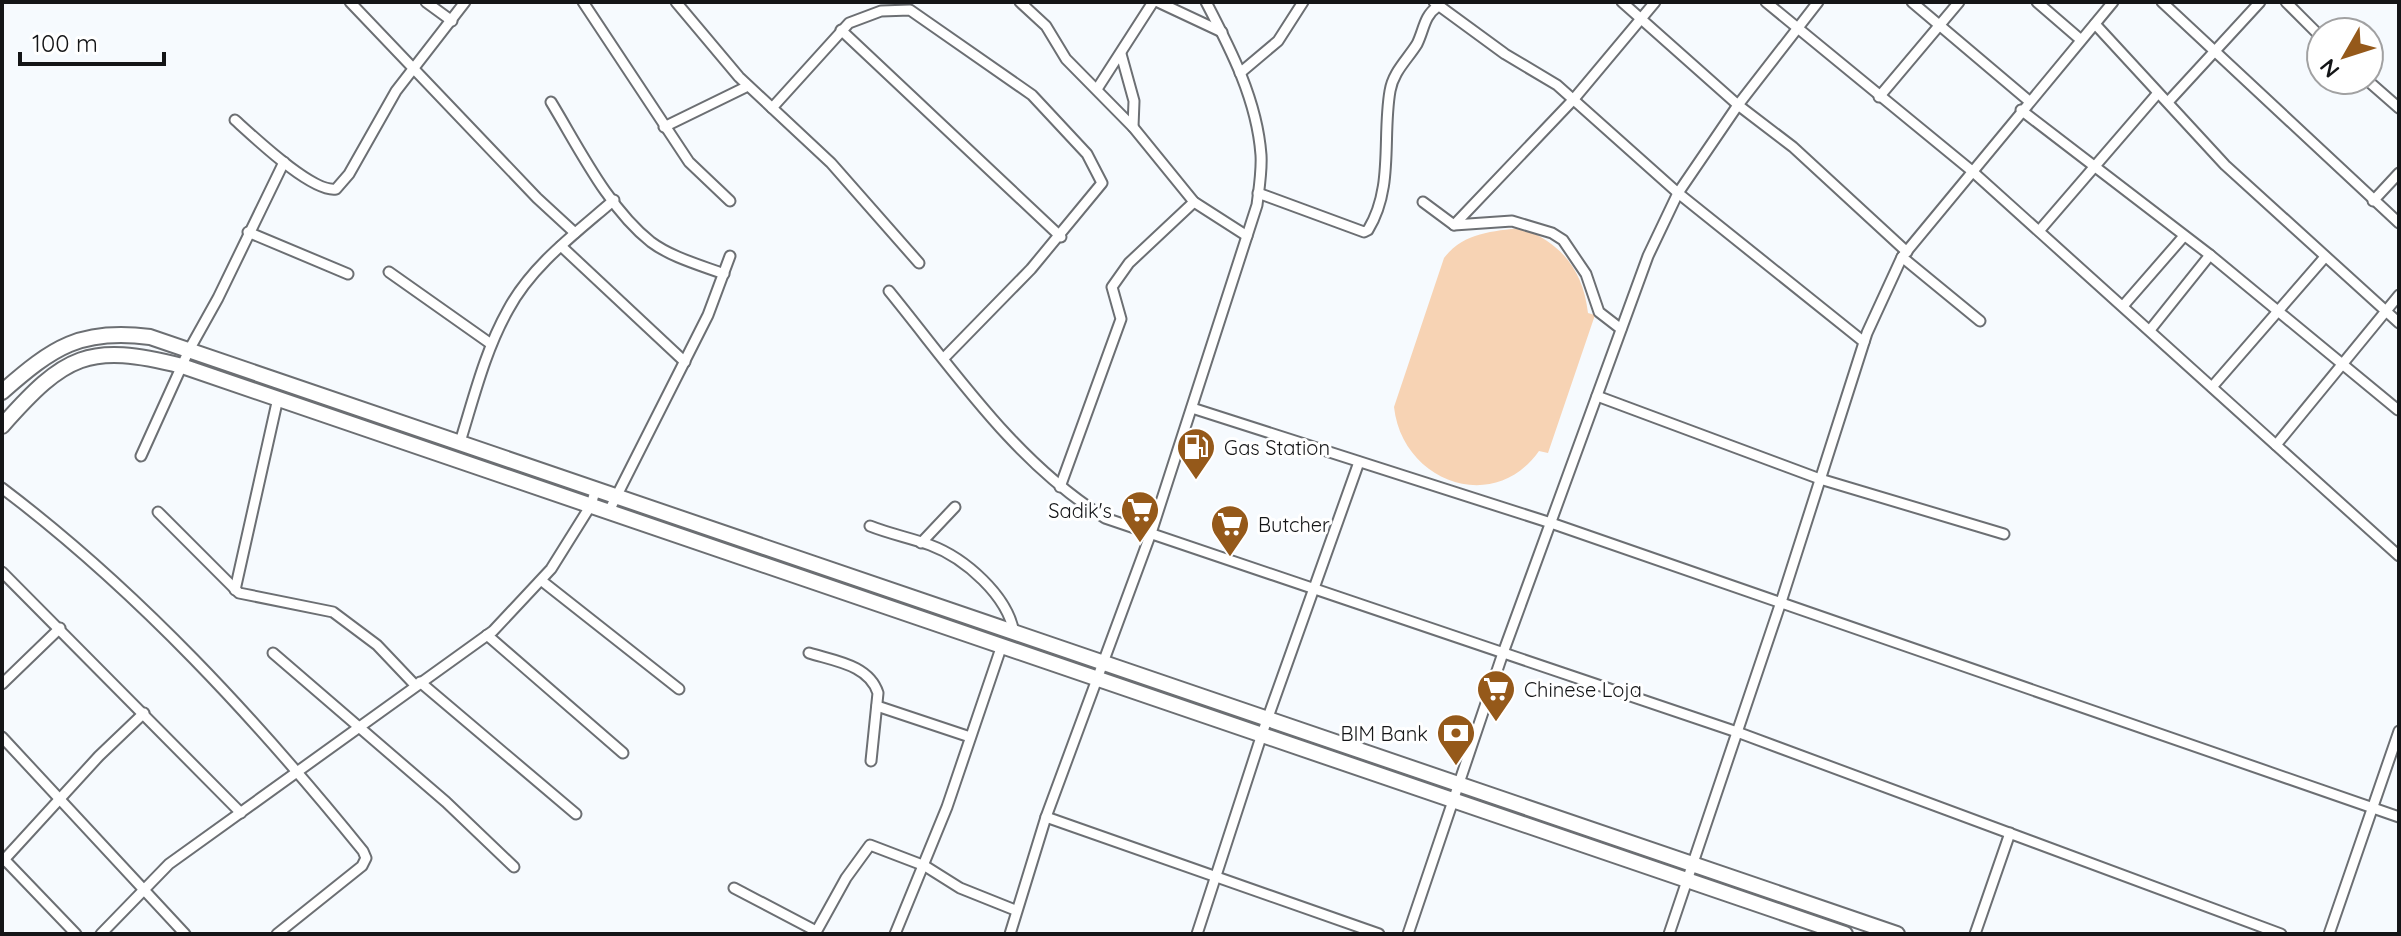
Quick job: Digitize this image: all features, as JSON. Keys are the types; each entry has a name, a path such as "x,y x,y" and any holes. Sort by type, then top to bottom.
{"main road":[{"path":"2,392 52,352 90,335 115,332 150,337 1014,633 1262,734 1845,934"},
{"path":"2,426 52,375 87,356 140,355 182,366 1002,645 1268,719 1897,934"},
{"path":"905,612 910,597"},
{"path":"1805,920 1811,905"}],"street":[{"path":"350,2 537,198 575,233"},
{"path":"426,2 452,21"},
{"path":"235,120 284,162 324,188 336,189 349,174 376,123 465,2"},
{"path":"583,2 689,162 730,201"},
{"path":"676,2 748,86 831,163 919,263"},
{"path":"1020,2 1046,26 1066,59 1133,127 1194,202 1247,236"},
{"path":"1097,89 1156,2 1222,32"},
{"path":"1010,934 1046,817 1151,533 1247,236 1258,193 1262,157 1254,110 1222,32 1206,2"},
{"path":"1240,73 1278,41 1303,2"},
{"path":"1622,2 1738,105 1793,147 1904,254 1980,321"},
{"path":"1454,225 1573,100 1655,2"},
{"path":"1766,2 1972,171 2399,556"},
{"path":"1408,934 1503,653 1648,256 1678,193 1738,105 1818,2"},
{"path":"1912,2 2029,101"},
{"path":"1879,97 1959,2"},
{"path":"2037,2 2081,40"},
{"path":"1669,934 1781,602 1864,342 1904,254 2113,2"},
{"path":"2162,2 2399,223"},
{"path":"2168,102 2260,2"},
{"path":"2286,2 2305,21"},
{"path":"1258,193 1364,232 1368,230 1385,177 1393,82 1435,4 1447,9 1505,54 1545,76 1678,193 1864,342"},
{"path":"772,108 805,75 841,30 860,18 881,11 910,10 1032,95 1087,154 1102,183 1061,237 944,358"},
{"path":"2095,24 2225,165 2399,323"},
{"path":"841,30 1061,237"},
{"path":"1121,54 1134,101 1133,127"},
{"path":"664,127 748,86"},
{"path":"2039,231 2158,93"},
{"path":"551,102 614,200 649,240 724,274"},
{"path":"2021,110 2210,255 2398,410"},
{"path":"141,456 189,350 218,298 284,162"},
{"path":"2373,201 2399,173"},
{"path":"460,442 491,344 509,307 535,272 614,200"},
{"path":"1060,487 1121,319 1112,287 1129,263 1194,202"},
{"path":"1423,202 1454,225 1512,221 1552,233 1563,240 1579,261 1599,312 1621,329"},
{"path":"248,232 348,274"},
{"path":"2123,306 2184,236"},
{"path":"561,246 685,362"},
{"path":"2150,330 2210,255"},
{"path":"609,511 685,362 730,256"},
{"path":"2212,387 2325,257"},
{"path":"389,272 491,344"},
{"path":"889,291 993,421 1060,487 1105,518 1737,732 2281,934"},
{"path":"2276,445 2399,295"},
{"path":"1597,396 1820,479 2004,534"},
{"path":"235,590 278,398"},
{"path":"1192,408 1551,523 2399,817"},
{"path":"1197,934 1262,734 1359,462"},
{"path":"2,488 75,546 180,646 299,772 366,858 362,866 277,934"},
{"path":"101,934 169,864 487,635 542,581 591,505 596,488"},
{"path":"921,543 955,507"},
{"path":"158,512 235,590 254,598 333,612 377,645 417,684 576,814"},
{"path":"870,526 921,543 955,559 996,593 1007,607 1014,633"},
{"path":"2,572 241,813"},
{"path":"542,581 679,689"},
{"path":"2,684 60,628"},
{"path":"487,635 623,753"},
{"path":"895,934 925,866 1002,645"},
{"path":"273,653 446,802 514,867"},
{"path":"809,653 867,673 878,693 871,761"},
{"path":"877,706 970,737"},
{"path":"76,934 3,860 144,713"},
{"path":"2329,934 2399,731"},
{"path":"2,737 185,934"},
{"path":"1046,817 1379,934"},
{"path":"1975,934 2010,833"},
{"path":"734,888 815,933 846,878 870,845 925,866 960,888 1015,910"}],"shaded area":[{"path":"1522,228 1548,242 1568,260 1581,284 1588,313 1595,315 1548,453 1539,451 1520,471 1498,482 1475,485 1452,481 1431,471 1414,454 1401,433 1394,407 1444,258 1469,238"}],"place":[{"name":"Gas Station","path":"1196,481"},
{"name":"Sadik's","path":"1140,544"},
{"name":"Butcher","path":"1230,558"},
{"name":"Chinese Loja","path":"1496,723"},
{"name":"BIM Bank","path":"1456,767"}]}
